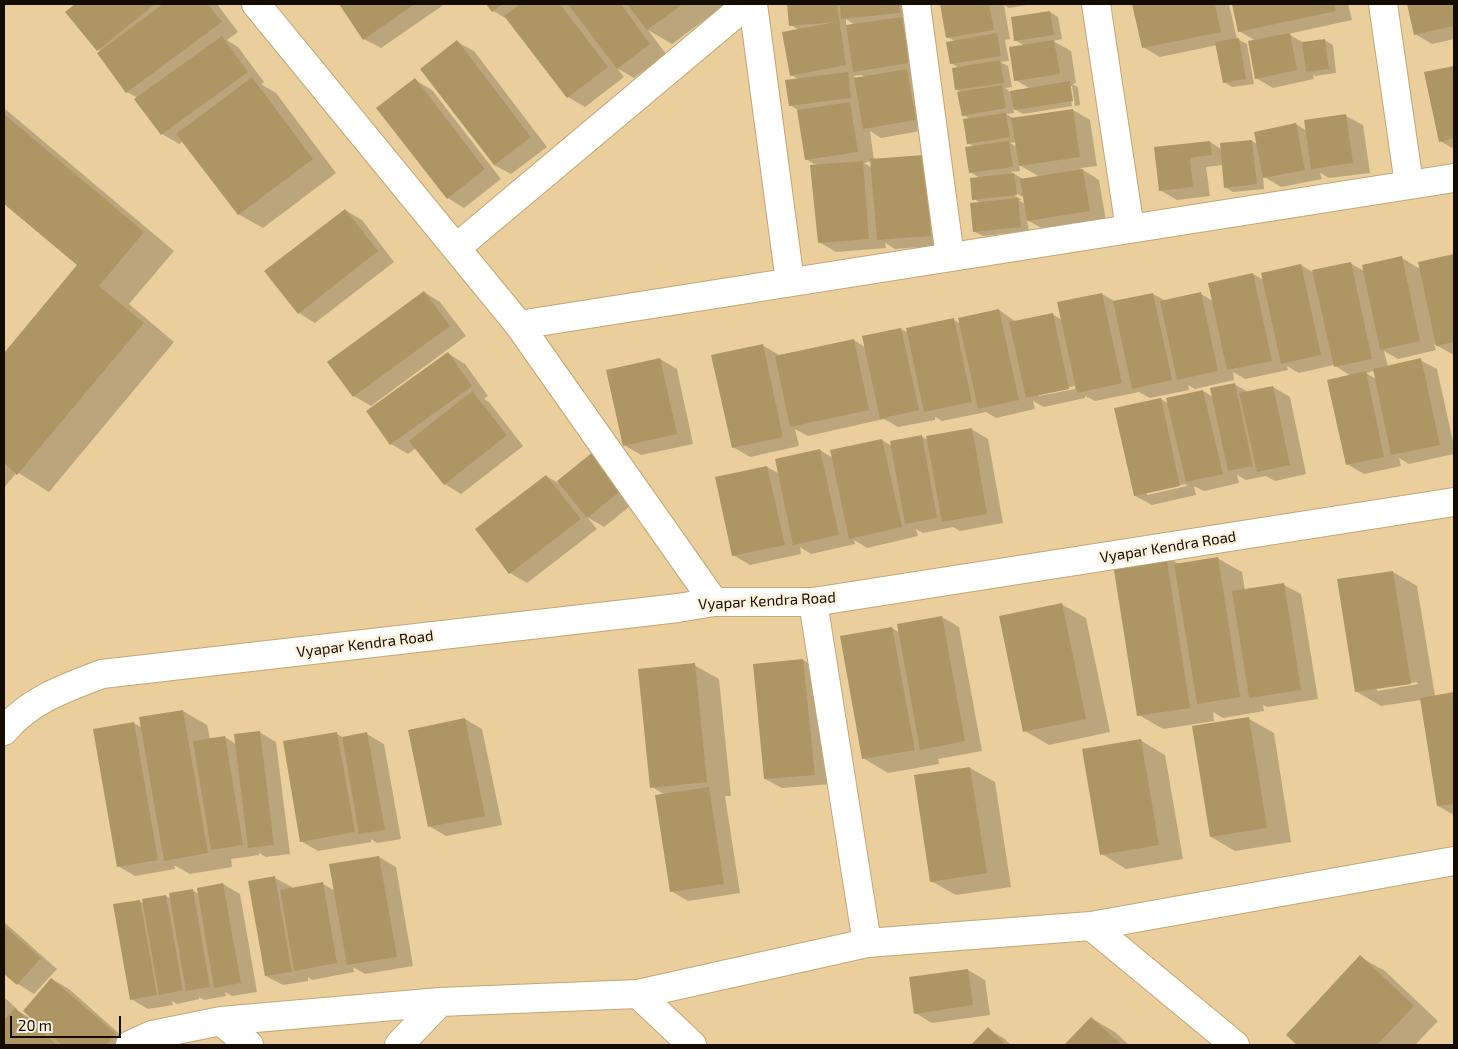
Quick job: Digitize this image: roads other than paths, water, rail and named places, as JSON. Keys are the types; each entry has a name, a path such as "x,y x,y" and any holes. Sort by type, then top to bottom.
{"street":[{"path":"256,4 518,325 714,602"},
{"path":"456,248 747,4"},
{"path":"753,4 790,282"},
{"path":"916,4 950,257"},
{"path":"1096,4 1130,228"},
{"path":"1383,4 1409,184"},
{"path":"518,325 1454,178"},
{"name":"Vyapar Kendra Road","path":"4,730 12,720 54,692 102,674 678,608 714,602 813,602 1454,502"},
{"path":"813,602 867,943"},
{"path":"130,1045 152,1035 221,1021 440,1002 638,994 867,943 1091,926 1454,861"},
{"path":"1091,926 1235,1045"},
{"path":"638,994 692,1045"},
{"path":"399,1045 440,1002"},
{"path":"221,1021 249,1045"}]}
